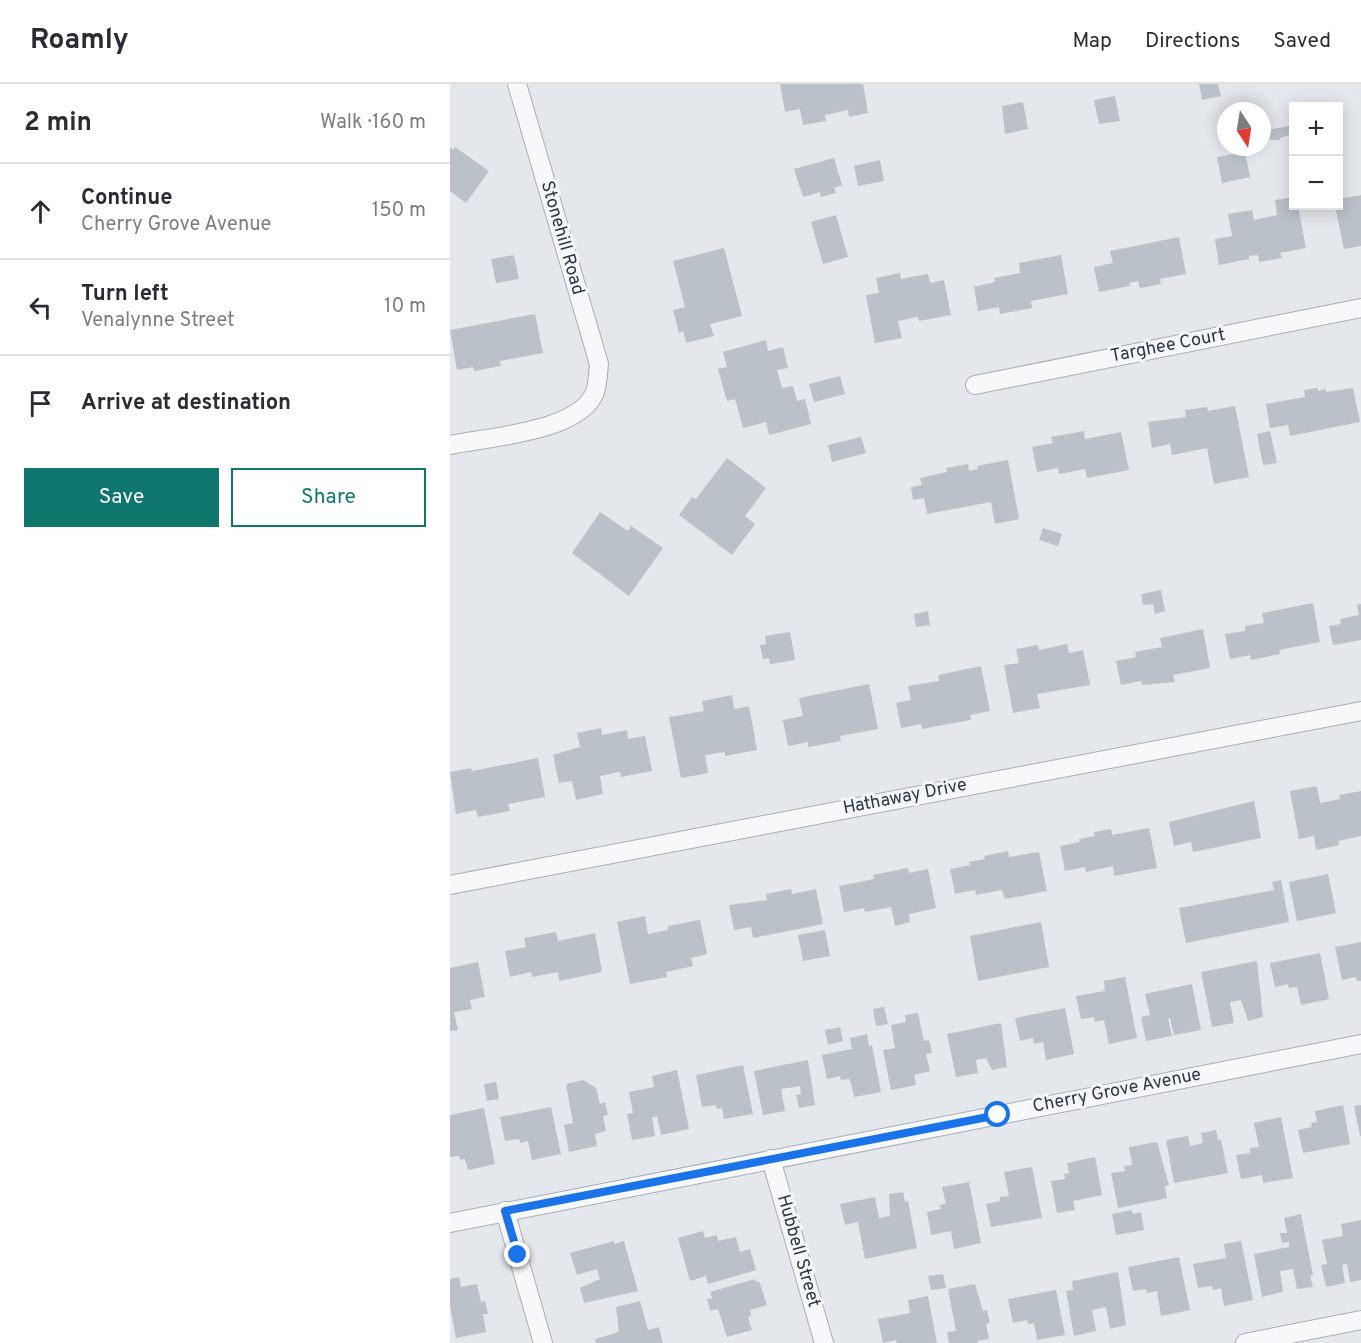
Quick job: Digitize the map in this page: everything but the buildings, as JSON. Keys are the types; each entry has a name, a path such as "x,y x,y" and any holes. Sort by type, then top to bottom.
{"street":[{"name":"Stonehill Road","path":"450,445 558,424 578,414 595,393 599,364 517,84"},
{"name":"Targhee Court","path":"975,384 1361,308"},
{"name":"Hathaway Drive","path":"450,885 1361,711"},
{"name":"Cherry Grove Avenue","path":"450,1223 1361,1044"},
{"name":"Hubbell Street","path":"771,1159 824,1343"},
{"path":"505,1211 543,1343"},
{"path":"1245,1343 1361,1320"}],"route":[{"path":"518,1255 505,1211 998,1115"}]}
